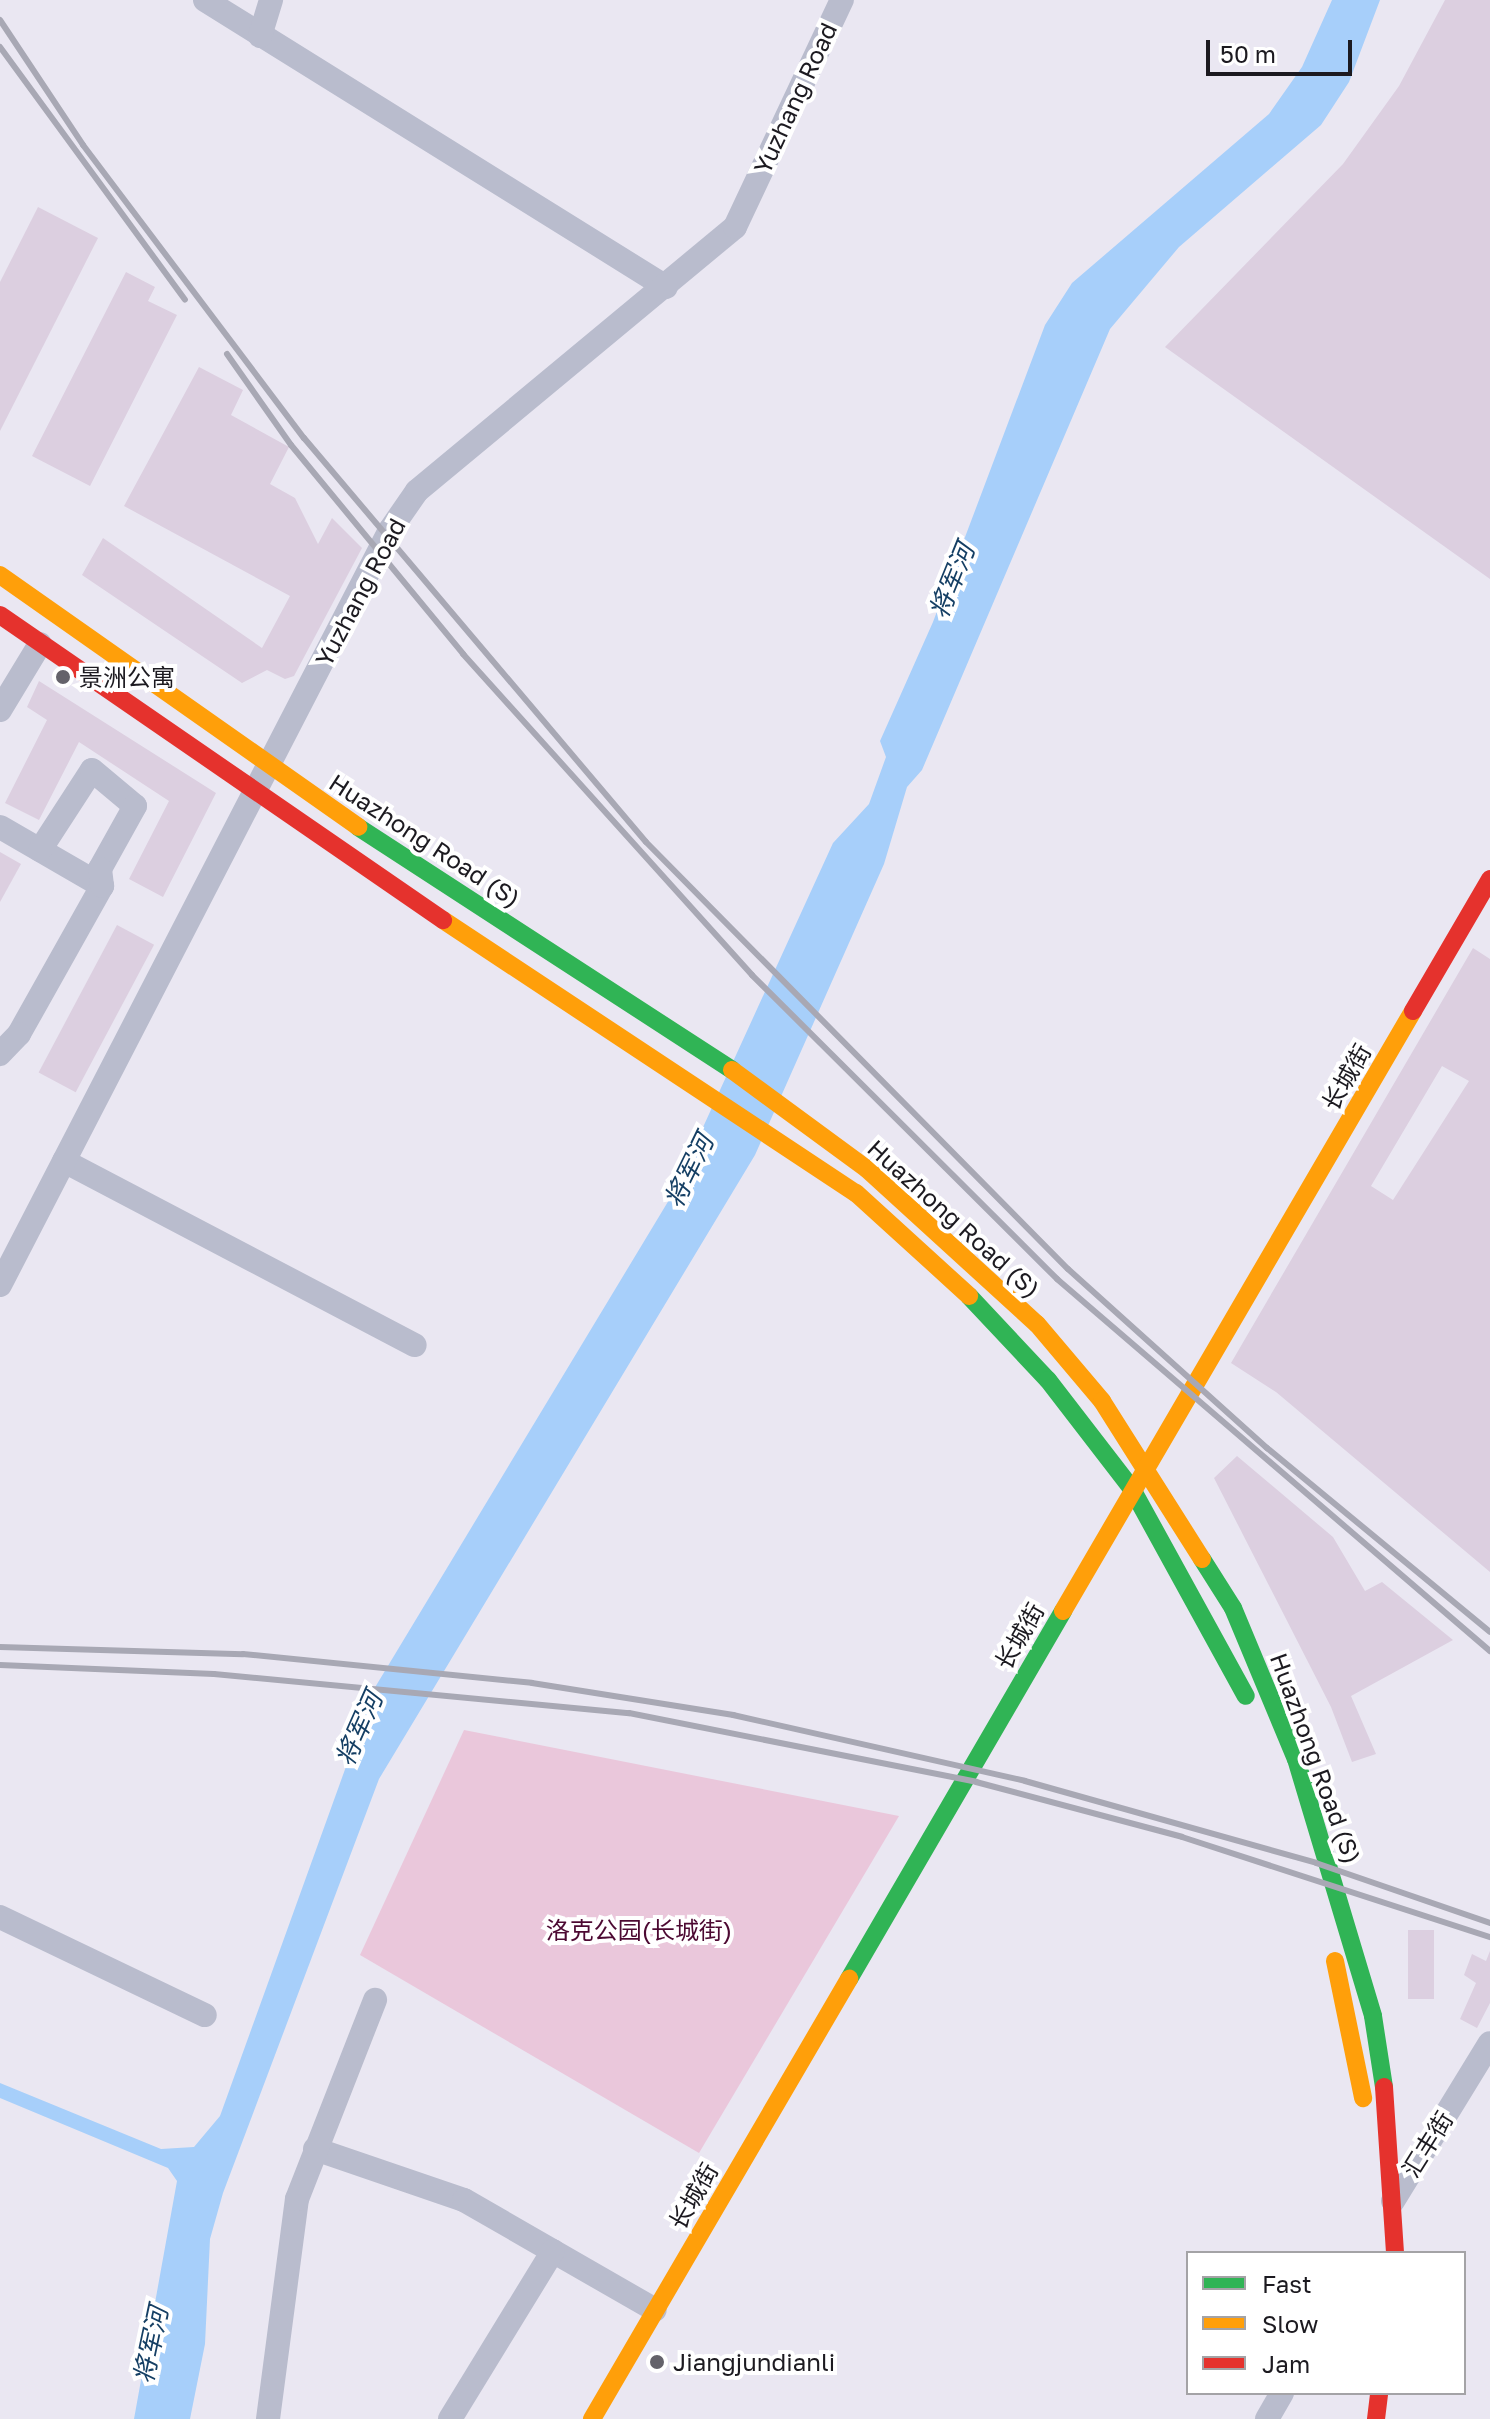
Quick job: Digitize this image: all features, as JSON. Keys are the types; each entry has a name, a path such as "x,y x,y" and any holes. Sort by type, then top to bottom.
{"main road":[{"name":"Huazhong Road (S)","path":"0,575 270,765 714,1057 867,1169 1037,1324 1146,1465 1233,1608 1296,1759 1373,2016 1394,2199 1395,2251"},
{"name":"Huazhong Road (S)","path":"0,615 254,796 778,1138 856,1193 943,1269 1048,1380 1132,1489 1208,1616 1270,1748 1313,1876 1365,2108 1380,2251"},
{"name":"长城街","path":"592,2419 1490,879"},
{"path":"1376,2419 1379,2395"},
{"path":"1395,2419 1396,2395"}],"street":[{"path":"205,0 666,287"},
{"path":"260,36 271,0"},
{"name":"Yuzhang Road","path":"0,1285 270,765 417,491 735,227 842,0"},
{"path":"0,710 40,644"},
{"path":"0,1054 19,1034 102,886 100,869 135,806 92,770 40,850"},
{"path":"0,827 102,886"},
{"path":"64,1161 415,1345"},
{"path":"0,1917 205,2015"},
{"path":"268,2419 297,2199 375,2000"},
{"name":"汇丰街","path":"1381,2251 1394,2199 1490,2043"},
{"path":"315,2149 464,2200 655,2310"},
{"path":"450,2419 553,2251"},
{"path":"1267,2419 1281,2395"}],"green space":[{"name":"洛克公园(长城街)","path":"464,1730 899,1816 699,2153 360,1955"}],"water":[{"name":"将军河","path":"1332,0 1380,0 1349,82 1321,125 1179,247 1110,329 922,770 907,787 884,864 755,1155 379,1779 223,2193 210,2239 205,2344 190,2419 134,2419 177,2181 168,2168 0,2098 0,2083 161,2149 194,2147 220,2116 374,1689 672,1195 833,843 869,804 886,757 880,741 933,622 1045,325 1072,283 1269,114 1302,67"}],"building":[{"path":"1445,0 1490,0 1490,579 1165,347 1343,164 1399,86"},
{"path":"38,207 98,238 0,431 0,282"},
{"path":"126,272 155,287 148,301 177,315 90,486 32,456"},
{"path":"199,367 243,390 231,415 289,447 270,484 295,498 318,544 332,518 362,548 294,676 285,679 267,670 242,683 82,575 103,538 262,648 290,596 124,506"},
{"path":"39,681 216,793 163,897 129,879 169,801 79,742 39,820 5,803 47,720 27,707"},
{"path":"0,852 21,864 0,902"},
{"path":"117,925 154,945 76,1092 39,1072"},
{"path":"1473,948 1490,959 1490,1572 1276,1392 1231,1363","holes":["1442,1066 1469,1081 1393,1200 1371,1186"]},
{"path":"1237,1456 1333,1537 1365,1591 1382,1582 1453,1640 1351,1696 1376,1754 1352,1762 1331,1707 1214,1478"},
{"path":"1408,1930 1434,1930 1434,1999 1408,1999"},
{"path":"1490,1951 1490,2003 1477,2028 1460,2019 1476,1983 1464,1975 1472,1954 1486,1961"}],"railway":[{"path":"0,20 83,145 304,438 646,842 1068,1269 1267,1448 1490,1632"},
{"path":"0,47 185,300"},
{"path":"227,354 291,445 463,654 752,975 1057,1279 1490,1651"},
{"path":"0,1647 243,1654 532,1683 733,1715 1025,1781 1316,1863 1490,1923"},
{"path":"0,1665 214,1674 629,1713 976,1782 1182,1837 1490,1937"}],"traffic: fast":[{"path":"358,827 732,1070"},
{"path":"969,1296 1048,1380 1132,1489 1246,1696"},
{"path":"1202,1559 1233,1608 1296,1759 1373,2016 1384,2087"},
{"path":"849,1979 1063,1611"}],"traffic: slow":[{"path":"0,575 358,827"},
{"path":"443,920 856,1193 969,1296"},
{"path":"1063,1611 1413,1011"},
{"path":"732,1070 867,1169 1037,1324 1102,1401 1202,1559"},
{"path":"1335,1961 1363,2098"},
{"path":"592,2419 849,1979"}],"traffic: jam":[{"path":"0,615 443,920"},
{"path":"1413,1011 1490,879"},
{"path":"1384,2087 1395,2251"},
{"path":"1376,2419 1379,2395"}],"place":[{"name":"景洲公寓","path":"63,677"},
{"name":"Jiangjundianli","path":"657,2362"}]}
